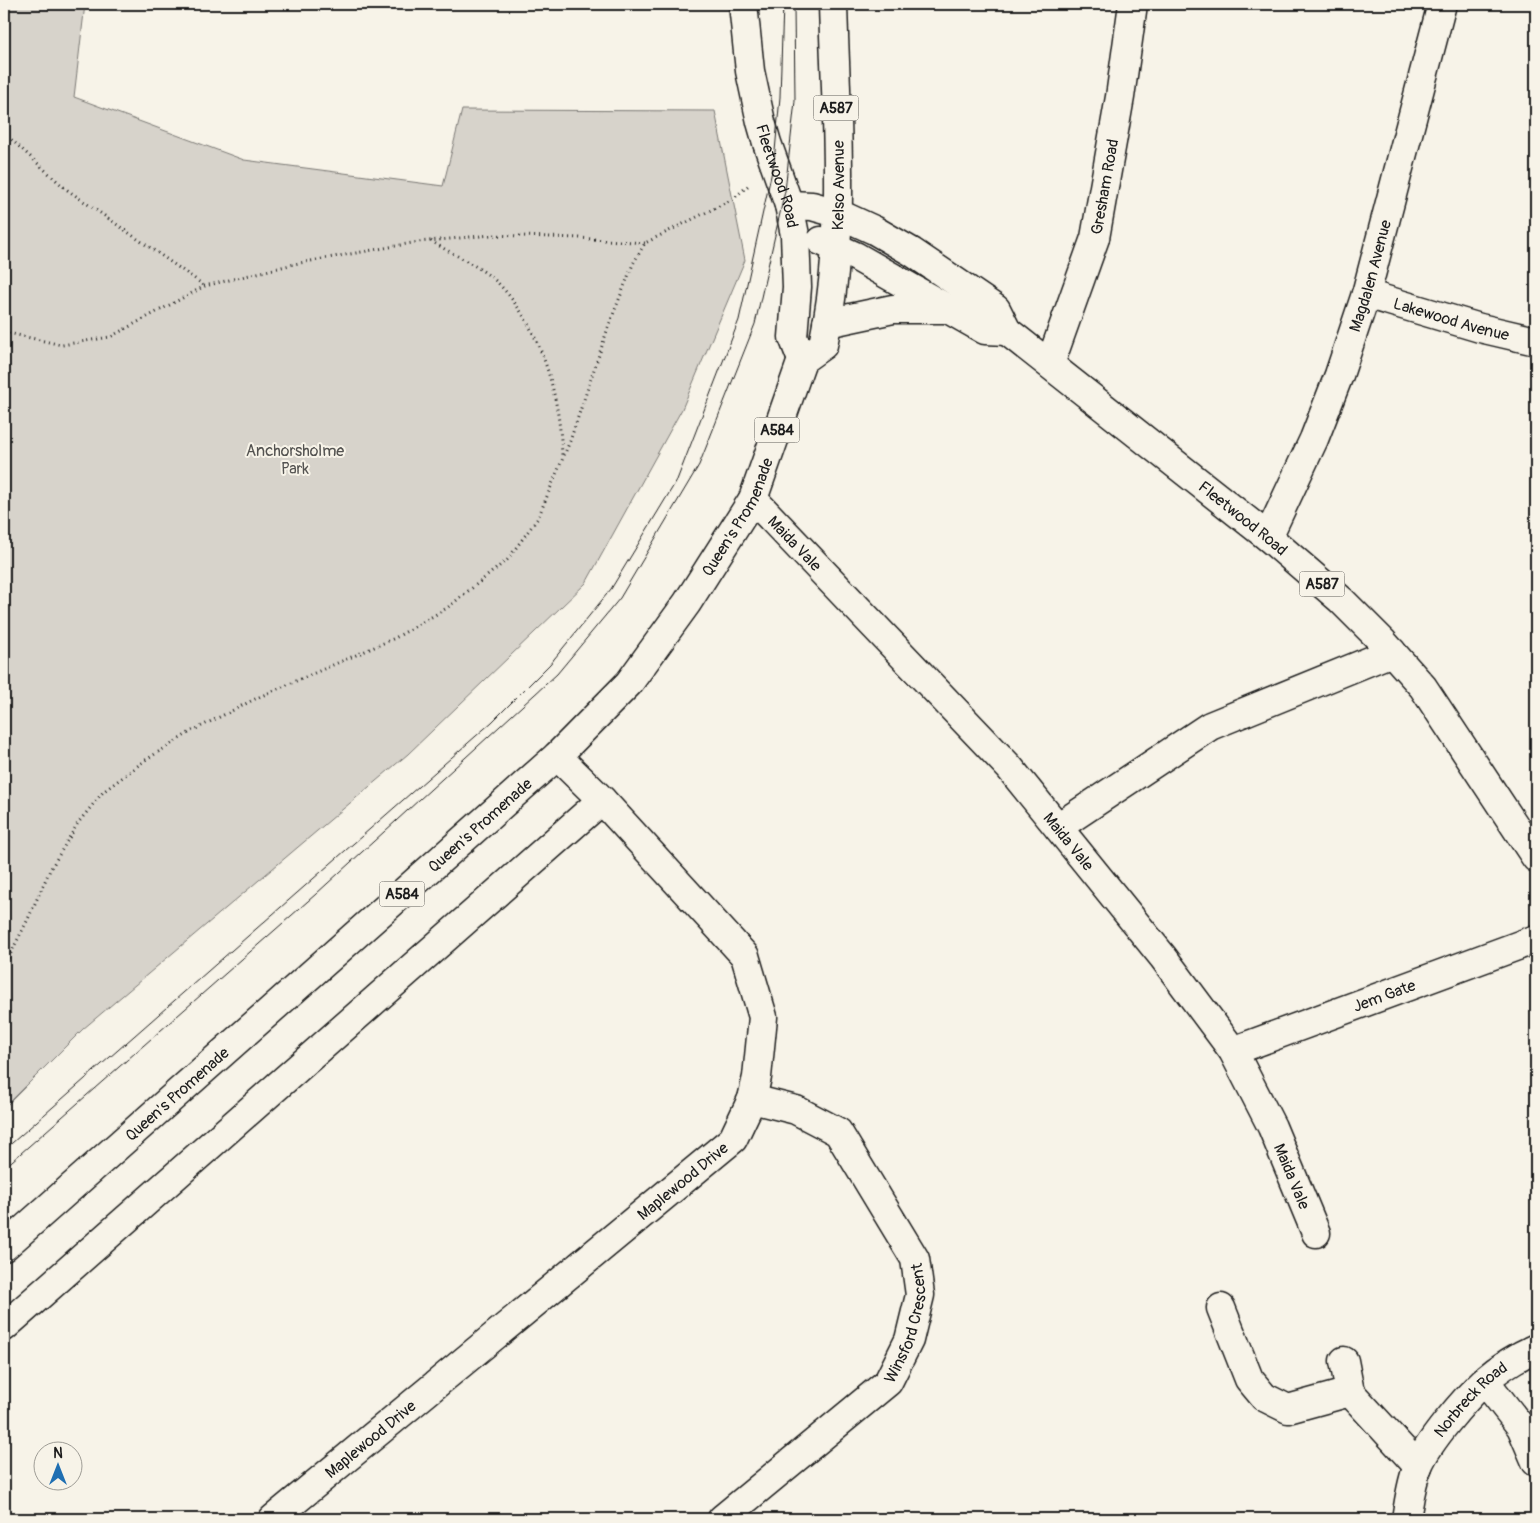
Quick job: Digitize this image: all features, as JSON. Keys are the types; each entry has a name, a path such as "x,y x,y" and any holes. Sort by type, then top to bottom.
{"street":[{"name":"Fleetwood Road","path":"744,4 750,71 763,129 789,205 795,235 818,240 855,256 985,330 1006,331"},
{"name":"Kelso Avenue","path":"833,4 836,247"},
{"name":"Gresham Road","path":"1050,364 1095,238 1120,96 1133,4"},
{"name":"Magdalen Avenue","path":"1268,537 1314,439 1339,376 1366,294 1442,4"},
{"path":"789,205 812,206 837,213"},
{"name":"Fleetwood Road","path":"837,213 881,234 996,309 1006,331 1268,537 1341,600 1423,687 1536,858"},
{"path":"795,235 797,287 793,337 802,360 823,345 836,247"},
{"name":"Lakewood Avenue","path":"1366,294 1480,328 1536,341"},
{"path":"827,323 893,309 950,309"},
{"name":"Queen's Promenade","path":"4,1247 557,756 629,684 687,603 753,500 802,360"},
{"name":"Maida Vale","path":"753,500 1009,767 1163,957 1233,1051 1272,1127 1316,1232"},
{"path":"1058,827 1210,726 1392,652"},
{"name":"Maplewood Drive","path":"273,1519 733,1139 752,1099 757,1076 764,1017 744,956 602,800 557,756"},
{"path":"4,1327 602,800"},
{"name":"Jem Gate","path":"1233,1051 1536,940"},
{"name":"Winsford Crescent","path":"722,1519 888,1382 909,1340 920,1296 915,1259 838,1132 796,1110 752,1099"},
{"path":"1221,1308 1249,1379 1264,1397 1288,1409 1350,1392"},
{"name":"Norbreck Road","path":"1406,1519 1418,1466 1436,1437 1485,1381 1521,1355 1536,1348"},
{"path":"1344,1361 1350,1392 1418,1466"},
{"path":"1485,1381 1521,1427 1536,1462"}],"path":[{"path":"4,133 66,188 205,286"},
{"path":"4,332 62,345 110,337 205,286 294,264 430,241 491,235 580,238 645,243 733,199 774,162"},
{"path":"430,241 471,264 498,283 520,310 532,331 549,376 561,433 562,459"},
{"path":"4,967 59,854 78,823 103,792 144,761 192,731 257,698 395,638 447,608 507,560 538,518 562,459 633,264 645,243"}],"green space":[{"name":"Anchorsholme Park","path":"4,4 85,4 74,97 244,160 443,186 462,110 715,111 745,260 682,409 586,583 408,754 83,1029 4,1108"}],"tram line":[{"path":"4,1150 492,722 550,664 611,589 677,480 739,320 774,162 780,97 783,4"},
{"path":"4,1168 316,894 557,674 620,598 699,465 755,324 785,191 795,101 794,4"}]}
